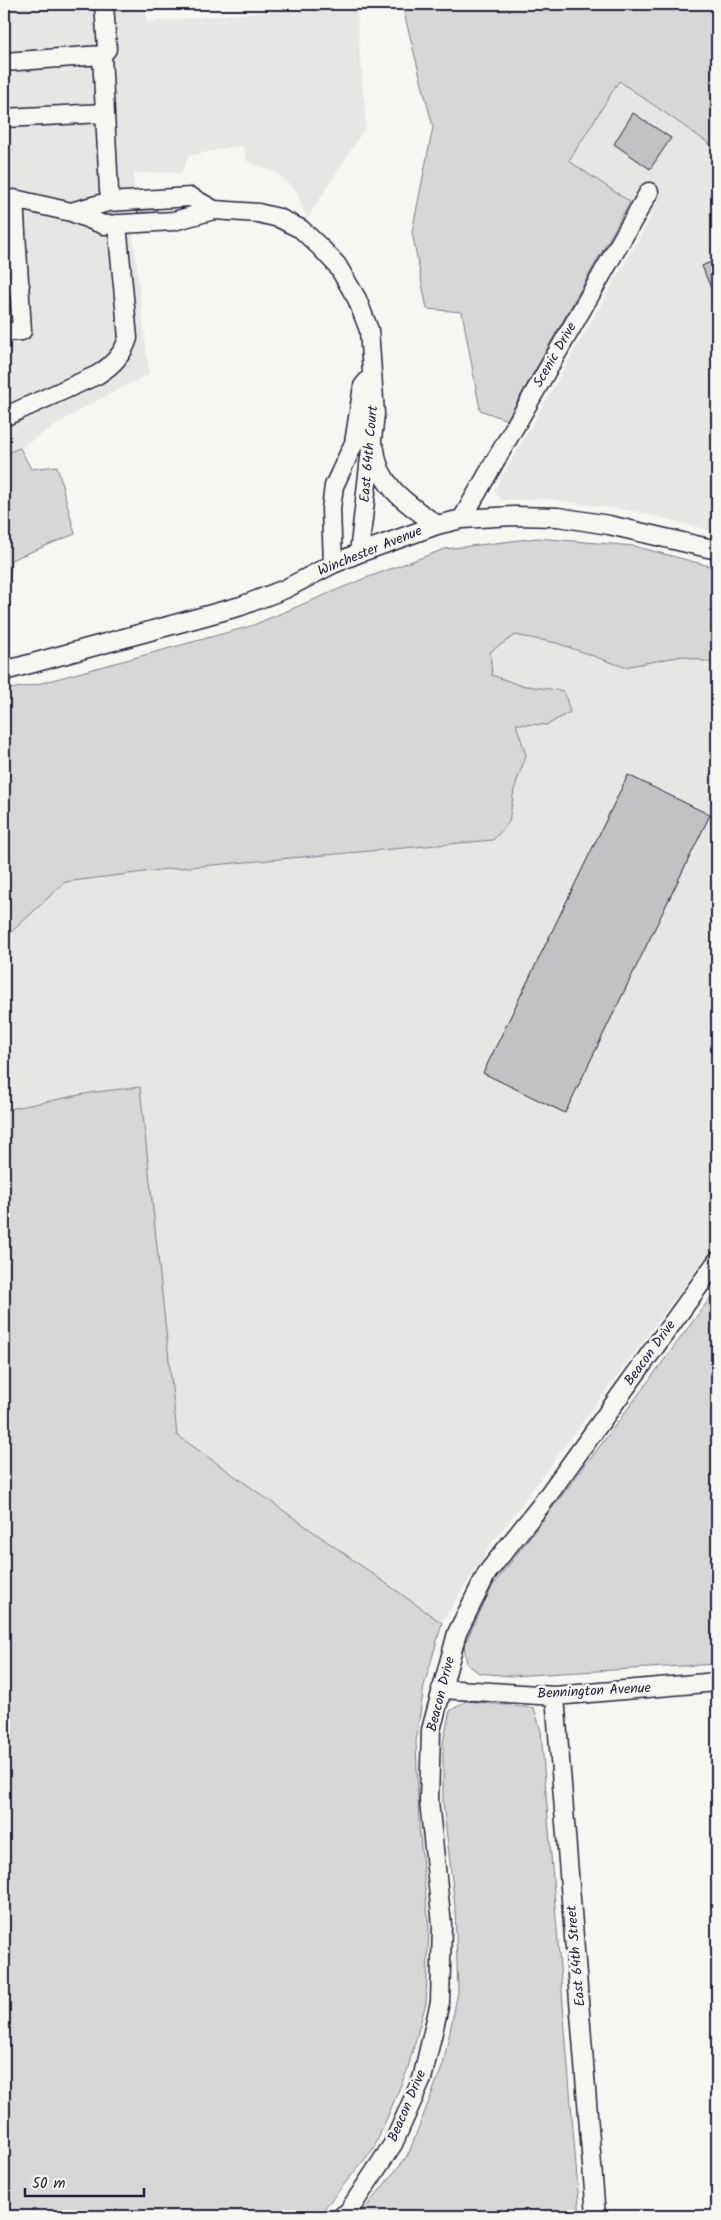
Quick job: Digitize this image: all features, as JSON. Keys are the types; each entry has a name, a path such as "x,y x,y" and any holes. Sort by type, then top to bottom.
{"street":[{"path":"104,4 107,49 102,55 109,191"},
{"path":"4,62 102,55"},
{"path":"4,118 104,114"},
{"path":"71,212 109,191 177,186 191,197"},
{"name":"Scenic Drive","path":"462,519 649,192"},
{"name":"East 64th Court","path":"71,212 108,202 191,197 214,210"},
{"path":"4,332 22,332 12,286 9,200"},
{"name":"East 64th Court","path":"9,200 71,212 104,225 174,221 214,210 258,212 279,218 301,229 322,249 337,265 358,299 369,330 375,414 359,553"},
{"path":"4,417 97,375 108,368 124,349 128,338 117,224"},
{"path":"333,564 332,509 334,486 354,443 363,386 371,376"},
{"path":"373,431 375,453 380,472 393,491 437,525"},
{"name":"Winchester Avenue","path":"4,671 241,606 285,589 359,553 437,525 462,519 513,516 558,517 609,525 717,550"},
{"name":"Beacon Drive","path":"342,2216 348,2212 392,2144 422,2079 440,2002 442,1925 429,1801 431,1730 457,1633 487,1573 541,1505 717,1261"},
{"name":"Bennington Avenue","path":"441,1689 555,1696 717,1682"},
{"name":"East 64th Street","path":"555,1696 596,2216"}],"shaded area":[{"path":"4,4 145,4 147,22 356,4 366,126 307,219 296,191 277,173 247,161 242,145 188,156 182,173 134,173 133,232 149,374 83,408 20,448 4,454"},
{"path":"395,4 717,4 717,149 619,81 569,161 630,202 507,420 480,410 462,312 427,309 412,232 433,127 403,9"},
{"path":"619,81 717,149 717,532 639,512 546,499 501,500 494,491 651,217 569,161"},
{"path":"20,448 31,469 57,466 75,534 11,560 4,619 4,454"},
{"path":"537,538 634,546 717,568 717,664 683,656 624,667 557,643 515,635 490,652 492,675 519,685 564,691 570,712 547,725 516,724 526,755 514,790 509,822 493,840 168,869 65,882 4,939 4,690 34,685 251,626 363,579 445,549"},
{"path":"516,635 557,643 624,667 683,656 717,664 717,1242 488,1549 442,1623 177,1435 139,1087 95,1092 4,1110 4,939 65,882 168,869 373,850 509,822 514,790 526,755 516,724 547,725 564,691 519,685 492,675 490,652"},
{"path":"140,1087 177,1435 442,1623 424,1686 416,1741 419,1826 429,1929 426,2003 407,2071 374,2148 323,2210 315,2216 4,2216 4,1110 95,1092"},
{"path":"717,1289 717,1664 511,1676 479,1673 467,1664 464,1645 493,1585"},
{"path":"466,1701 534,1708 541,1731 580,2216 359,2216 408,2155 443,2065 458,1992 455,1906 443,1802 443,1742 450,1711"}],"building":[{"path":"633,113 671,138 650,169 614,144"},
{"path":"156,206 158,213 137,214 138,208"},
{"path":"717,259 717,303 702,266"},
{"path":"628,775 710,815 565,1113 483,1073"}]}
